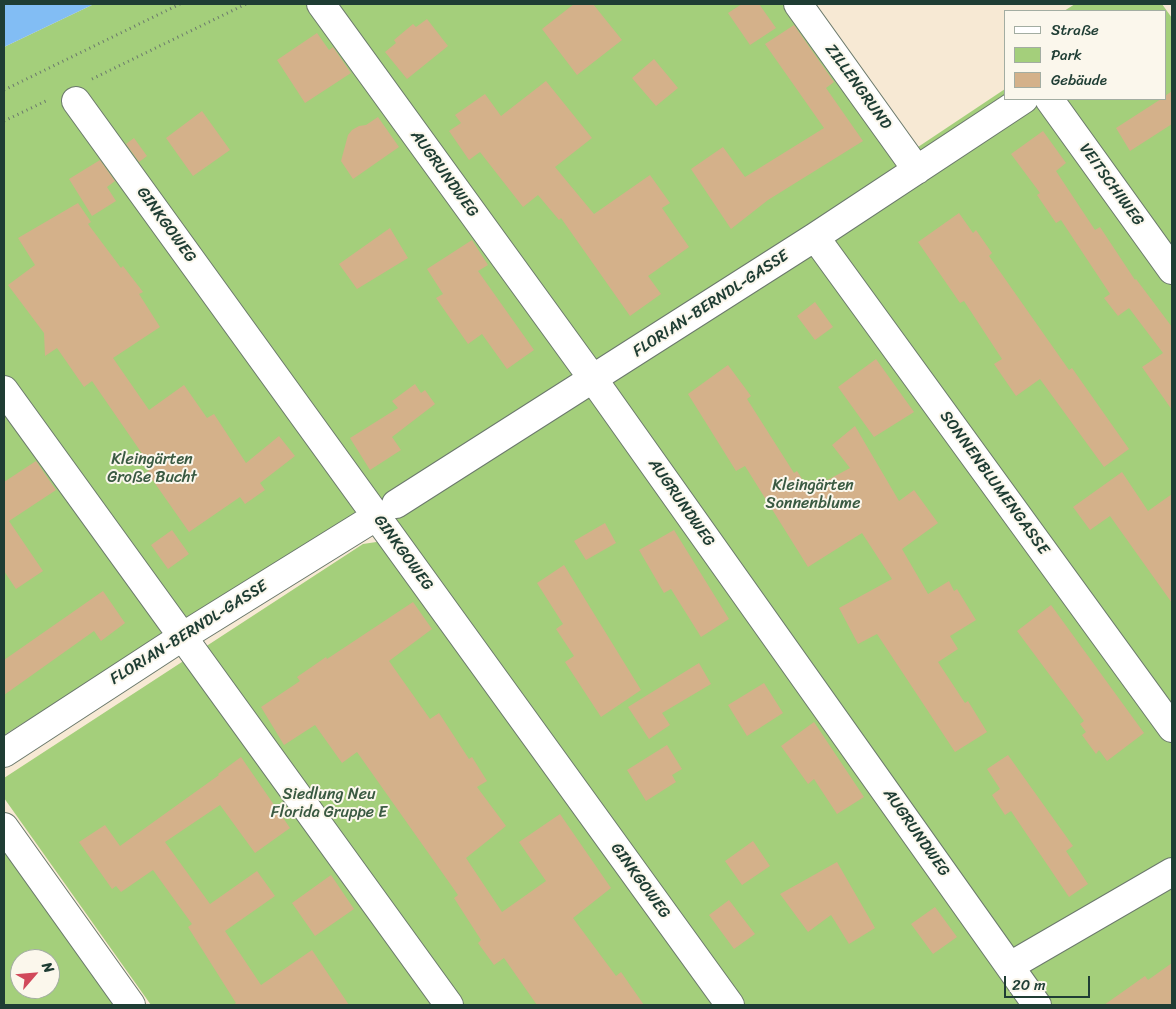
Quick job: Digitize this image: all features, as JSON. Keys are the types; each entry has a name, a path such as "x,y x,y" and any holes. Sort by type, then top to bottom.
{"street":[{"name":"AUGRUNDWEG","path":"321,4 593,379 1037,1005"},
{"name":"ZILLENGRUND","path":"798,4 917,170"},
{"name":"GINKGOWEG","path":"73,93 386,510 730,1005"},
{"name":"FLORIAN-BERNDL-GASSE","path":"4,753 182,637 386,510 815,237 1022,100"},
{"name":"VEITSCHIWEG","path":"1050,100 1172,270"},
{"name":"SONNENBLUMENGASSE","path":"815,237 1172,728"},
{"path":"4,390 449,1005"},
{"path":"4,827 131,1005"},
{"path":"1010,966 1172,872"}],"path":[{"path":"4,90 180,4"},
{"path":"4,122 73,93 246,4"}],"green space":[{"name":"Kleingärten Sonnenblume","path":"94,4 811,4 915,149 1004,90 1004,100 1166,100 1166,10 1066,10 1075,4 1162,4 1172,18 1172,1005 737,1005 365,510 4,735 4,47"},
{"name":"Siedlung Neu Florida Gruppe E","path":"383,541 717,1005 151,1005 4,798 4,778 363,544"},
{"path":"4,843 119,1005 4,1005"}],"water":[{"path":"4,4 94,4 4,47"}],"building":[{"path":"574,4 593,4 622,40 577,75 542,29"},
{"path":"742,4 759,4 776,28 750,45 728,13"},
{"path":"427,19 448,46 407,79 385,52 396,43 394,40 413,24 416,27"},
{"path":"794,25 834,82 826,88 863,141 768,200 731,229 691,169 723,147 745,177 824,128 765,44"},
{"path":"317,33 329,50 333,47 351,73 305,103 277,60"},
{"path":"654,59 678,88 656,106 632,78"},
{"path":"546,81 592,138 555,167 594,214 650,175 670,203 662,208 689,247 648,276 661,294 630,316 561,218 559,220 538,195 523,207 480,152 469,160 449,131 461,123 455,115 485,94 501,116"},
{"path":"1172,91 1172,124 1130,151 1116,128 1159,100 1166,100 1166,95"},
{"path":"202,111 230,150 193,176 166,138"},
{"path":"378,117 399,147 353,179 341,161 348,135 352,130 366,125"},
{"path":"1043,131 1066,163 1056,171 1095,230 1100,227 1135,280 1172,327 1172,410 1142,367 1163,353 1129,308 1118,316 1104,298 1110,294 1061,220 1056,223 1037,195 1040,193 1011,154"},
{"path":"134,138 147,156 139,162 126,144"},
{"path":"100,160 115,181 107,187 116,201 92,216 69,179"},
{"path":"78,203 91,222 88,224 121,268 123,266 143,292 139,294 160,327 113,358 149,410 184,385 207,418 214,414 246,463 279,436 295,456 260,483 265,490 245,504 240,497 189,532 147,472 152,468 92,381 84,387 57,348 45,356 44,333 8,285 35,265 18,238"},
{"path":"959,213 973,233 976,230 992,253 989,256 1069,370 1072,368 1129,449 1104,467 1040,379 1016,396 994,364 1002,359 964,301 960,303 918,242"},
{"path":"390,228 408,258 357,289 339,264"},
{"path":"472,240 488,265 478,271 534,350 507,369 482,334 468,344 436,298 443,294 427,269"},
{"path":"815,302 833,327 815,340 797,316"},
{"path":"876,359 914,412 874,437 838,387"},
{"path":"728,365 751,396 747,399 794,473 797,471 809,490 850,468 832,445 855,426 899,501 914,490 938,523 902,549 928,594 949,581 954,591 957,589 976,620 950,636 958,649 938,662 965,703 968,701 987,732 955,752 877,634 858,644 839,608 892,579 862,533 808,567 745,466 736,471 688,394"},
{"path":"415,384 421,393 425,390 435,404 392,437 401,450 370,470 350,438 398,408 392,401"},
{"path":"36,461 56,490 9,521 43,571 16,589 4,571 4,482"},
{"path":"1122,472 1148,511 1172,494 1172,603 1110,516 1090,530 1073,507"},
{"path":"605,523 616,543 586,560 574,541"},
{"path":"172,530 189,554 168,569 151,545"},
{"path":"674,530 729,619 701,637 671,589 664,593 639,550"},
{"path":"564,565 641,690 601,717 565,662 574,656 556,629 563,624 537,583"},
{"path":"103,591 125,623 101,641 94,631 4,695 4,660"},
{"path":"413,602 432,629 389,661 430,719 439,713 469,759 472,757 487,781 477,787 506,826 466,858 502,912 546,881 519,842 560,814 611,888 573,918 616,976 621,972 644,1005 537,1005 504,958 494,965 478,943 481,940 454,898 458,895 357,752 342,763 315,725 284,745 261,707 300,681 297,677"},
{"path":"1051,605 1144,733 1107,761 1099,750 1096,754 1082,735 1086,732 1080,724 1084,721 1017,631"},
{"path":"699,663 711,684 662,713 670,725 649,739 628,707"},
{"path":"764,683 783,713 747,736 728,705"},
{"path":"814,722 864,797 837,814 814,779 808,784 781,746"},
{"path":"667,745 682,769 672,775 676,782 646,801 627,770"},
{"path":"1008,755 1073,846 1066,851 1088,884 1069,897 1011,811 1005,815 992,795 1000,789 987,769"},
{"path":"241,757 290,828 255,853 220,805 165,842 210,904 257,871 275,896 225,931 261,985 312,950 349,1005 233,1005 236,1003 188,927 192,924 153,870 121,892 116,886 112,889 79,842 105,825 120,846"},
{"path":"753,841 770,866 742,885 725,861"},
{"path":"837,862 875,928 849,944 831,915 808,932 780,894"},
{"path":"331,875 354,909 315,936 292,903"},
{"path":"729,900 755,934 734,949 709,915"},
{"path":"935,907 957,937 933,954 911,924"},
{"path":"1172,963 1172,1005 1104,1005 1145,976 1148,980"}],"park label":[{"name":"Kleingärten Große Bucht","path":"152,469"}]}
